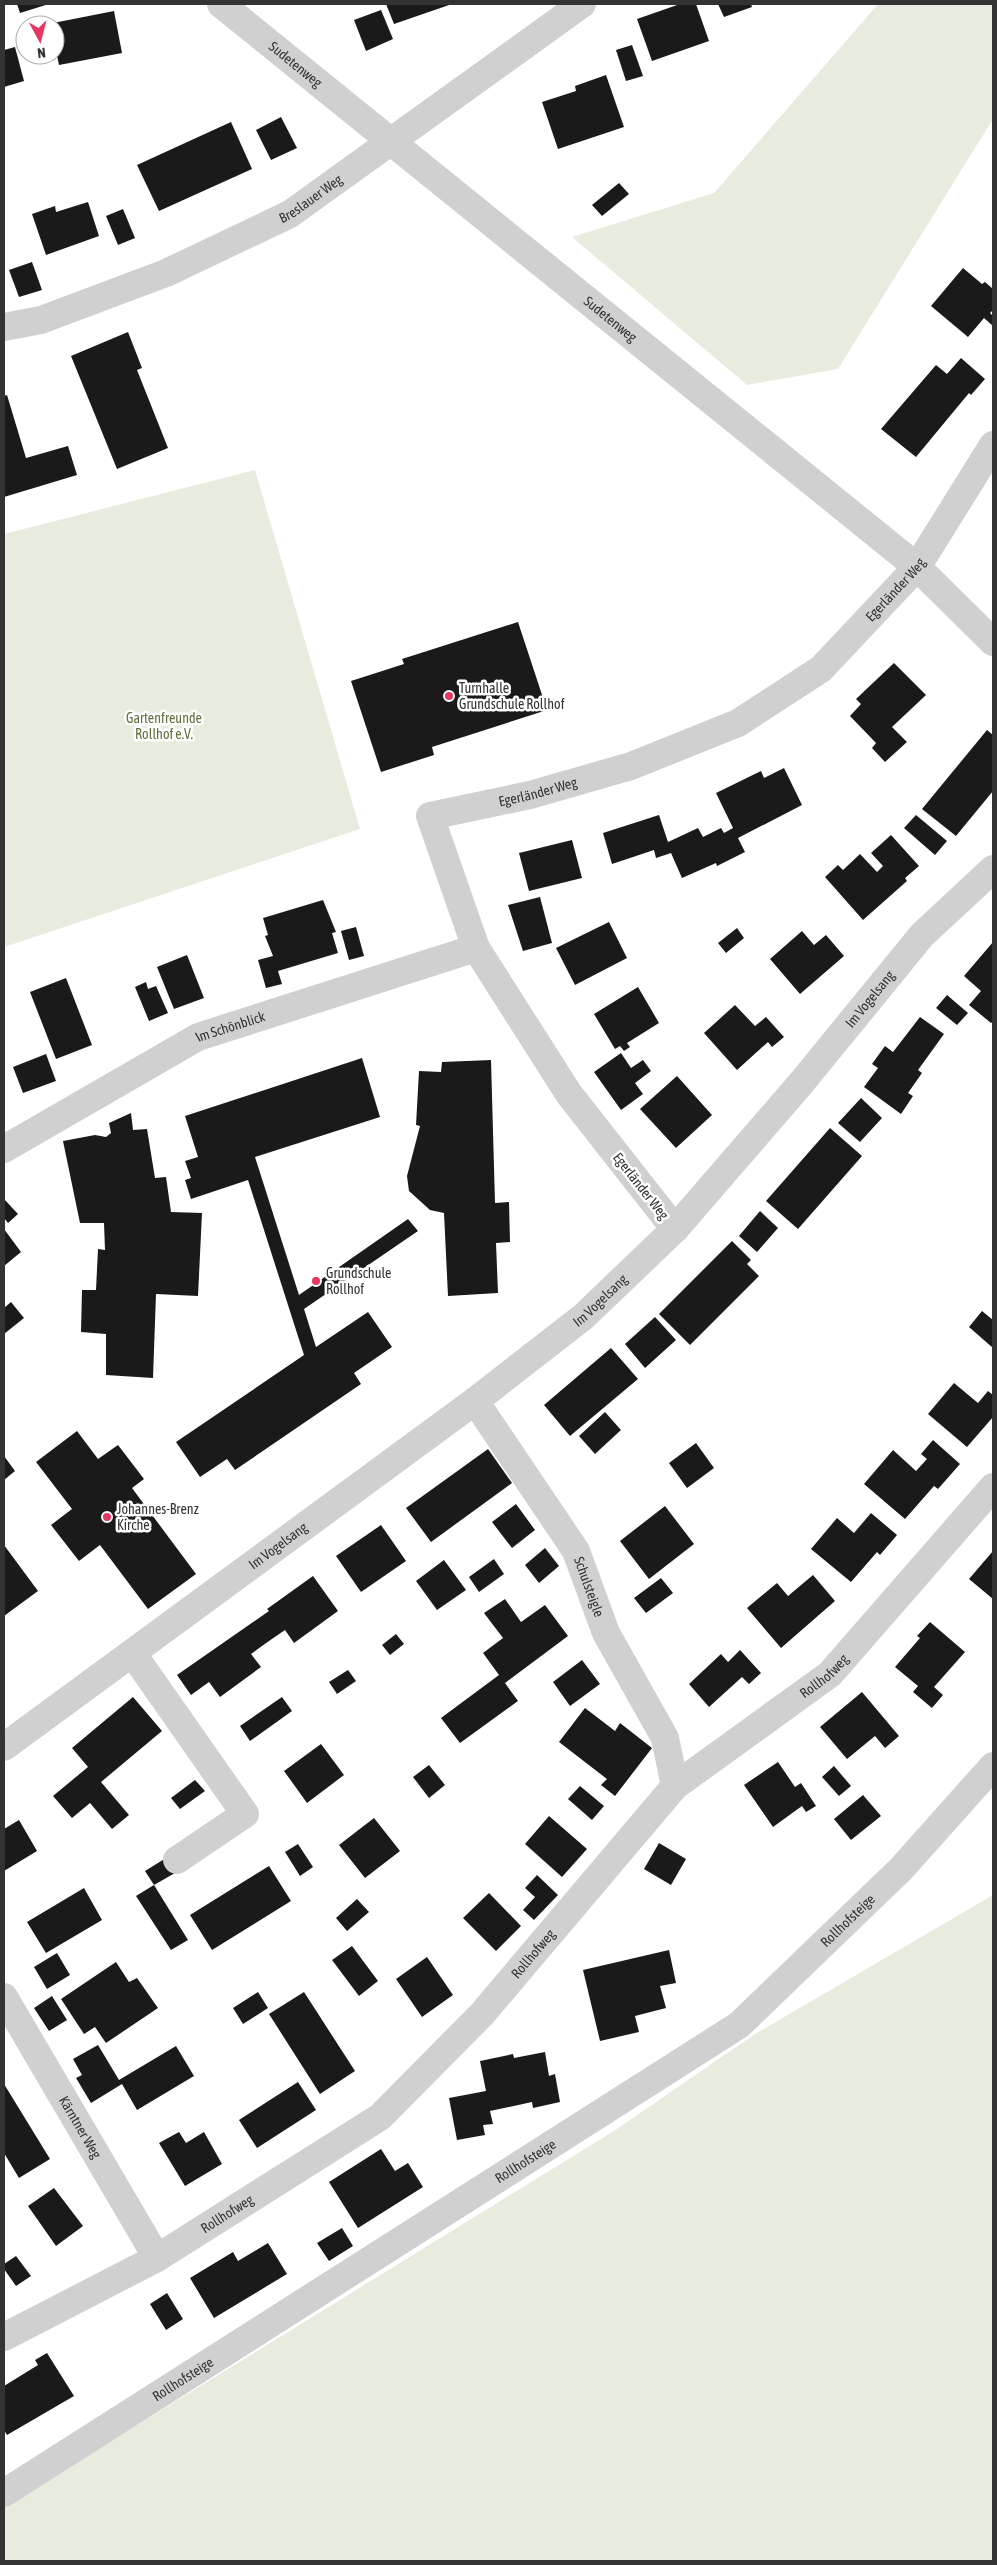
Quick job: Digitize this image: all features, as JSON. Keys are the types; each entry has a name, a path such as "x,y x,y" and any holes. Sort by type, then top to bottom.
{"street":[{"name":"Sudetenweg","path":"221,4 917,567 993,642"},
{"name":"Breslauer Weg","path":"4,327 41,320 166,273 290,214 582,4"},
{"name":"Egerländer Weg","path":"675,1229 569,1094 476,948 430,816 530,795 631,766 738,723 821,669 917,567 993,445"},
{"name":"Im Vogelsang","path":"4,1747 475,1401 583,1317 675,1229 802,1082 922,935 993,869"},
{"name":"Im Schönblick","path":"4,1149 198,1037 476,948"},
{"name":"Schulsteigle","path":"475,1401 576,1551 606,1633 665,1738 675,1786"},
{"name":"Rollhofweg","path":"4,2337 157,2258 380,2118 482,2014 675,1786 830,1674 993,1487"},
{"path":"133,1654 245,1814 177,1860"},
{"name":"Rollhofsteige","path":"4,2493 739,2025 902,1869 993,1766"},
{"name":"Kärntner Weg","path":"4,1997 157,2258"}],"green space":[{"path":"878,4 993,4 993,119 838,369 747,385 572,237 714,193"},
{"name":"Gartenfreunde Rollhof e.V.","path":"255,470 360,829 4,947 4,534"},
{"path":"993,1895 993,2561 4,2561 4,2507 614,2131 755,2034"}],"building":[{"path":"17,4 49,4 20,13"},
{"path":"386,4 452,4 394,24"},
{"path":"680,4 696,4 709,41 652,61 637,19"},
{"path":"718,4 751,4 752,7 724,17"},
{"path":"381,10 393,39 366,51 354,20"},
{"path":"114,11 122,53 65,64 65,21"},
{"path":"632,45 643,76 626,81 616,50"},
{"path":"15,47 15,65 20,65 24,81 4,87 4,50"},
{"path":"606,75 624,127 558,149 542,102 576,91 575,86"},
{"path":"281,117 297,148 271,160 256,130"},
{"path":"231,122 252,169 159,211 137,165"},
{"path":"619,183 629,194 602,216 592,205"},
{"path":"88,202 99,236 46,255 32,214 55,206 56,212"},
{"path":"123,209 135,238 118,245 106,216"},
{"path":"32,262 42,290 19,297 9,270"},
{"path":"963,268 982,284 985,282 993,289 993,310 990,313 993,316 993,326 984,318 968,337 931,306"},
{"path":"128,332 142,368 137,370 168,448 117,469 71,356"},
{"path":"961,358 985,379 971,395 969,393 916,457 881,429 936,365 947,374"},
{"path":"7,395 26,458 68,446 77,475 4,497 4,396"},
{"name":"Turnhalle Grundschule Rollhof","path":"518,622 547,710 432,747 434,755 381,772 351,681 404,664 402,659"},
{"path":"894,663 926,695 892,727 907,742 885,762 872,748 876,743 850,716 861,704 856,699"},
{"path":"987,730 993,735 993,791 956,836 922,809"},
{"path":"784,768 802,805 738,838 745,852 717,866 716,863 682,878 671,853 656,858 654,850 612,864 603,833 659,815 668,842 698,828 703,837 721,828 724,833 733,828 716,793 761,771 764,778"},
{"path":"916,815 947,841 935,855 904,828"},
{"path":"891,835 919,866 905,878 907,881 863,920 825,877 838,865 843,870 860,854 877,872 883,866 871,853"},
{"path":"572,840 582,878 529,891 519,853"},
{"path":"540,897 552,943 523,951 508,905"},
{"path":"323,900 336,932 332,933 338,953 278,971 282,984 266,988 258,960 273,956 265,936 268,935 263,918"},
{"path":"609,922 627,958 575,985 556,948"},
{"path":"356,927 364,956 349,960 341,931"},
{"path":"737,928 744,938 726,953 718,943"},
{"path":"802,931 814,945 826,935 844,956 800,994 770,959"},
{"path":"993,942 993,1021 991,1023 969,1005 981,991 964,976"},
{"path":"187,955 204,998 174,1009 157,967"},
{"path":"66,978 92,1045 56,1059 30,992"},
{"path":"146,982 148,989 156,986 168,1013 149,1021 135,987"},
{"path":"638,987 659,1023 627,1043 630,1047 624,1051 620,1046 615,1049 594,1014"},
{"path":"947,995 968,1013 957,1025 936,1008"},
{"path":"735,1005 755,1026 766,1017 784,1037 772,1047 768,1042 737,1070 704,1033"},
{"path":"920,1017 944,1034 918,1070 922,1073 908,1093 913,1096 901,1114 864,1087 878,1068 872,1064 885,1046 893,1052"},
{"path":"621,1053 631,1068 643,1060 651,1071 635,1083 643,1094 621,1110 594,1072"},
{"path":"46,1054 56,1081 23,1093 13,1067"},
{"path":"362,1058 380,1117 255,1157 299,1295 408,1219 418,1231 304,1309 316,1347 368,1312 392,1347 354,1373 361,1384 235,1470 227,1459 200,1477 176,1442 304,1355 248,1180 191,1199 185,1180 191,1178 185,1161 198,1157 185,1116"},
{"path":"491,1060 495,1203 509,1202 510,1242 496,1243 498,1293 448,1296 444,1213 430,1210 409,1191 407,1176 420,1126 416,1125 419,1071 441,1072 442,1062"},
{"path":"677,1076 712,1115 676,1148 640,1109"},
{"path":"861,1098 882,1118 860,1142 838,1123"},
{"path":"131,1113 133,1130 147,1129 155,1178 166,1177 171,1212 202,1213 198,1296 156,1294 153,1378 106,1375 106,1334 81,1332 82,1290 96,1290 98,1249 105,1250 104,1223 80,1223 63,1141 95,1135 106,1137 111,1133 109,1123"},
{"path":"830,1128 862,1156 798,1229 766,1201"},
{"path":"4,1199 18,1214 8,1223 4,1218"},
{"path":"760,1211 778,1228 757,1252 739,1236"},
{"path":"4,1229 21,1252 4,1266"},
{"path":"732,1241 751,1260 747,1264 759,1276 690,1345 659,1314"},
{"path":"11,1302 24,1318 4,1334 4,1308"},
{"path":"982,1311 993,1320 993,1348 969,1327"},
{"path":"655,1317 676,1340 645,1368 625,1344"},
{"path":"611,1348 638,1379 570,1436 544,1405"},
{"path":"954,1383 978,1403 988,1391 993,1395 993,1417 967,1447 928,1414"},
{"path":"605,1412 621,1430 595,1454 579,1436"},
{"name":"Johannes-Brenz Kirche","path":"77,1431 98,1459 118,1445 144,1479 132,1488 196,1574 148,1609 100,1545 79,1561 51,1525 72,1509 36,1462"},
{"path":"933,1440 960,1464 938,1489 934,1486 905,1519 864,1484 893,1450 916,1471 927,1459 921,1454"},
{"path":"696,1443 714,1468 687,1488 669,1463"},
{"path":"488,1449 512,1483 431,1542 406,1508"},
{"path":"4,1456 15,1471 4,1480"},
{"path":"516,1504 535,1530 512,1548 492,1522"},
{"path":"665,1506 694,1544 649,1579 620,1541"},
{"path":"871,1513 897,1535 880,1555 877,1552 851,1582 811,1549 837,1518 854,1533"},
{"path":"381,1525 406,1561 361,1592 336,1556"},
{"path":"4,1545 38,1591 4,1616"},
{"path":"545,1548 559,1566 539,1583 525,1565"},
{"path":"993,1551 993,1599 969,1579"},
{"path":"494,1559 504,1574 479,1592 469,1577"},
{"path":"444,1560 466,1590 437,1610 416,1581"},
{"path":"813,1575 835,1601 781,1648 747,1608 777,1583 788,1596"},
{"path":"313,1576 338,1611 294,1643 285,1630 251,1654 261,1667 220,1697 209,1682 191,1695 177,1675 269,1611 267,1609"},
{"path":"661,1578 673,1593 646,1613 634,1598"},
{"path":"505,1599 521,1622 545,1605 568,1636 505,1683 518,1701 460,1743 441,1718 499,1675 483,1653 503,1638 484,1613"},
{"path":"930,1622 965,1652 934,1687 943,1695 932,1708 913,1692 918,1686 895,1667 920,1638 917,1636"},
{"path":"396,1634 404,1644 390,1655 382,1645"},
{"path":"740,1650 761,1673 749,1684 742,1677 709,1707 689,1684 721,1654 728,1662"},
{"path":"582,1660 600,1684 570,1706 553,1682"},
{"path":"348,1670 356,1681 337,1694 329,1682"},
{"path":"862,1692 899,1736 885,1748 875,1736 847,1759 820,1727"},
{"path":"133,1697 162,1731 101,1782 129,1815 112,1829 90,1803 72,1818 53,1796 88,1767 72,1748"},
{"path":"282,1697 292,1711 250,1741 240,1726"},
{"path":"585,1708 615,1731 620,1723 652,1748 615,1796 601,1785 607,1779 559,1742"},
{"path":"321,1744 344,1775 307,1803 284,1771"},
{"path":"778,1762 795,1787 801,1783 816,1806 806,1812 802,1806 773,1827 744,1785"},
{"path":"429,1765 445,1785 429,1798 413,1777"},
{"path":"834,1766 851,1786 839,1796 822,1777"},
{"path":"195,1780 205,1791 180,1809 171,1798"},
{"path":"580,1786 604,1806 592,1820 568,1799"},
{"path":"863,1795 881,1816 851,1840 834,1819"},
{"path":"549,1816 587,1849 562,1877 525,1844"},
{"path":"374,1818 400,1851 365,1878 339,1845"},
{"path":"19,1820 37,1851 4,1871 4,1829"},
{"path":"659,1843 686,1859 671,1885 644,1869"},
{"path":"298,1844 313,1867 300,1876 285,1852"},
{"path":"166,1858 175,1873 154,1885 145,1871"},
{"path":"269,1866 291,1901 212,1950 190,1915"},
{"path":"537,1875 558,1895 534,1920 523,1910 535,1897 525,1888"},
{"path":"154,1885 188,1940 171,1950 136,1896"},
{"path":"84,1888 102,1920 46,1953 27,1922"},
{"path":"489,1893 521,1926 496,1951 463,1918"},
{"path":"357,1899 369,1912 347,1931 336,1918"},
{"path":"352,1946 378,1981 359,1996 332,1960"},
{"path":"669,1950 676,1983 660,1986 666,2008 635,2016 639,2032 600,2041 583,1970"},
{"path":"57,1953 70,1975 47,1989 34,1967"},
{"path":"427,1957 453,1995 422,2017 396,1979"},
{"path":"116,1962 129,1982 137,1978 158,2008 106,2043 95,2027 84,2034 61,1999"},
{"path":"258,1992 268,2008 243,2024 233,2008"},
{"path":"304,1992 355,2071 320,2094 269,2014"},
{"path":"52,1996 67,2020 49,2031 34,2008"},
{"path":"98,2045 119,2080 176,2046 194,2076 137,2110 122,2084 91,2103 76,2078 82,2075 73,2059"},
{"path":"545,2052 549,2076 555,2074 560,2102 533,2108 532,2102 490,2111 493,2124 483,2125 485,2135 457,2140 449,2098 486,2091 480,2061 513,2054 514,2058"},
{"path":"298,2082 316,2110 257,2148 239,2120"},
{"path":"4,2084 50,2159 19,2178 4,2153"},
{"path":"179,2132 186,2143 204,2132 222,2164 185,2186 159,2143"},
{"path":"381,2149 395,2171 408,2163 423,2187 358,2228 329,2182"},
{"path":"54,2188 83,2226 56,2246 28,2206"},
{"path":"342,2228 353,2246 329,2261 317,2243"},
{"path":"268,2243 287,2274 214,2318 190,2278 233,2252 238,2261"},
{"path":"16,2256 31,2276 16,2286 4,2269 4,2264"},
{"path":"167,2293 183,2319 166,2330 150,2304"},
{"path":"47,2353 74,2396 7,2435 4,2430 4,2386 38,2365 35,2360"}],"place":[{"name":"Turnhalle Grundschule Rollhof","path":"449,696"},
{"name":"Grundschule Rollhof","path":"316,1281"},
{"name":"Johannes-Brenz Kirche","path":"107,1517"}]}
